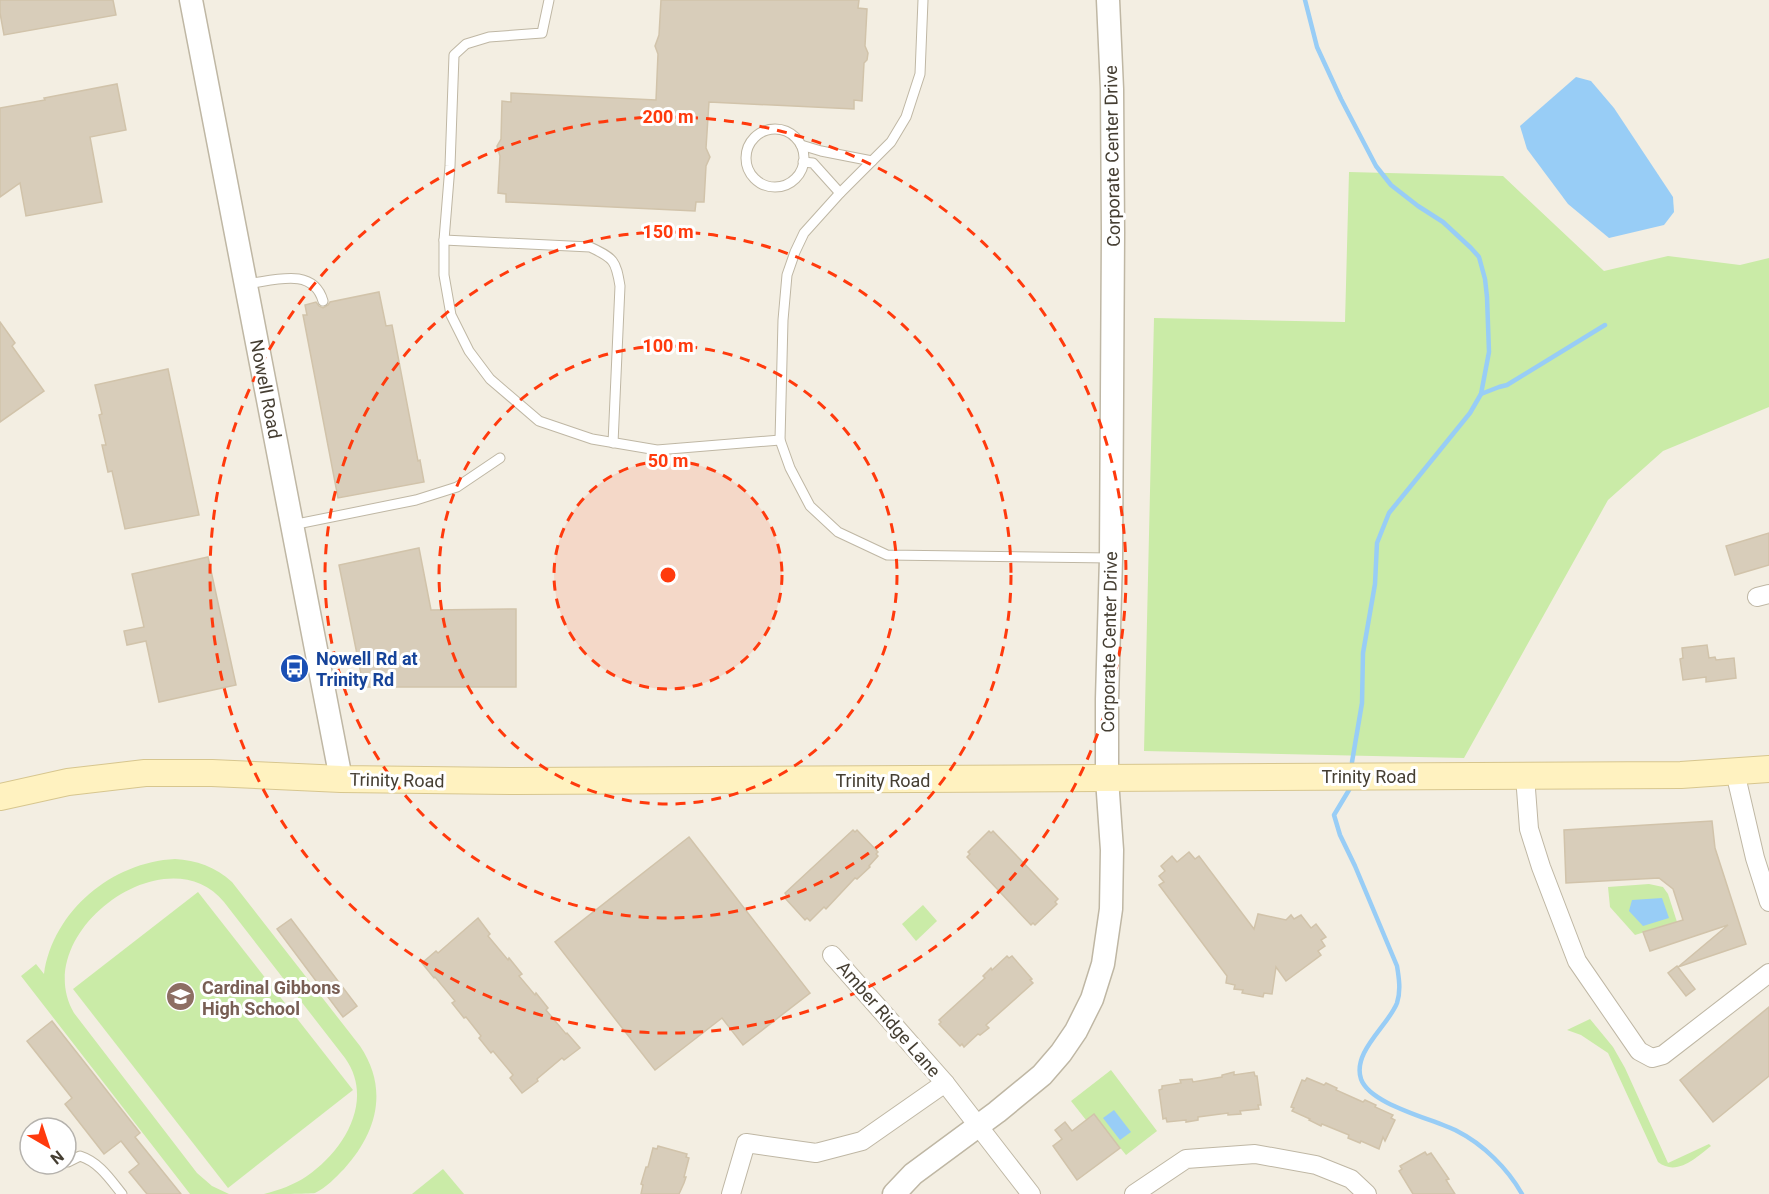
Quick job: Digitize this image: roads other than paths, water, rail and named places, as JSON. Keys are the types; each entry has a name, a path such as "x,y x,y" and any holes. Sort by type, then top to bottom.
{"main road":[{"name":"Trinity Road","path":"0,797 68,782 127,774 212,773 340,779 518,782 1681,775 1769,769"}],"street":[{"name":"Nowell Road","path":"191,0 340,779"},
{"name":"Corporate Center Drive","path":"894,1194 913,1174 979,1125 1048,1068 1076,1031 1092,999 1103,964 1111,909 1112,850 1107,779 1111,558 1112,111 1108,0"},
{"path":"1735,772 1755,858 1769,902"},
{"path":"1525,776 1529,829 1577,962 1639,1051 1652,1058 1663,1055 1769,973"},
{"name":"Amber Ridge Lane","path":"832,955 979,1125 1021,1190"},
{"name":"Amber Ridge Lane","path":"731,1194 746,1143 816,1153 862,1141 945,1083"},
{"path":"1134,1194 1186,1159 1255,1154 1316,1165 1352,1179 1367,1194"}],"lane":[{"path":"549,0 542,33 489,38 466,44 454,55 444,275 451,315 469,351 490,379 539,421 592,439 657,450 780,440"},
{"path":"923,0 920,74 906,117 891,142 804,233 787,275 783,320 780,440 790,468 810,506 838,532 887,555 1111,558"},
{"path":"770,128 786,130 798,139 801,145 804,153 803,168 794,180 779,187 764,185 752,176 746,162 747,147 756,134 770,128"},
{"path":"801,145 821,152 872,161"},
{"path":"803,162 813,163 840,193"},
{"path":"444,240 590,247 608,255 617,266 620,286 613,443"},
{"path":"246,284 292,278 311,282 320,290 323,301"},
{"path":"292,525 416,500 446,491 457,487 500,458"},
{"path":"78,1157 88,1159 105,1172 122,1194"}],"water":[{"path":"1576,77 1591,81 1614,108 1673,197 1674,212 1664,225 1609,238 1568,204 1527,149 1520,126"},
{"path":"1662,898 1669,918 1643,926 1629,911 1632,900"},
{"path":"1114,1110 1131,1132 1120,1140 1103,1118"}],"waterway":[{"path":"1305,0 1317,47 1376,166 1391,185 1443,222 1479,257 1487,297 1489,352 1481,394 1470,413 1389,513 1377,543 1375,584 1363,653 1362,703 1352,762"},
{"path":"1481,394 1507,385 1605,325"},
{"path":"1349,790 1334,815 1340,835 1397,966 1399,984 1397,1003 1366,1049 1360,1069 1361,1079 1367,1088 1389,1104 1467,1136 1502,1167 1522,1194"}],"place":[{"name":"Nowell Rd at Trinity Rd","path":"295,668"},
{"name":"Cardinal Gibbons High School","path":"181,997"}]}
